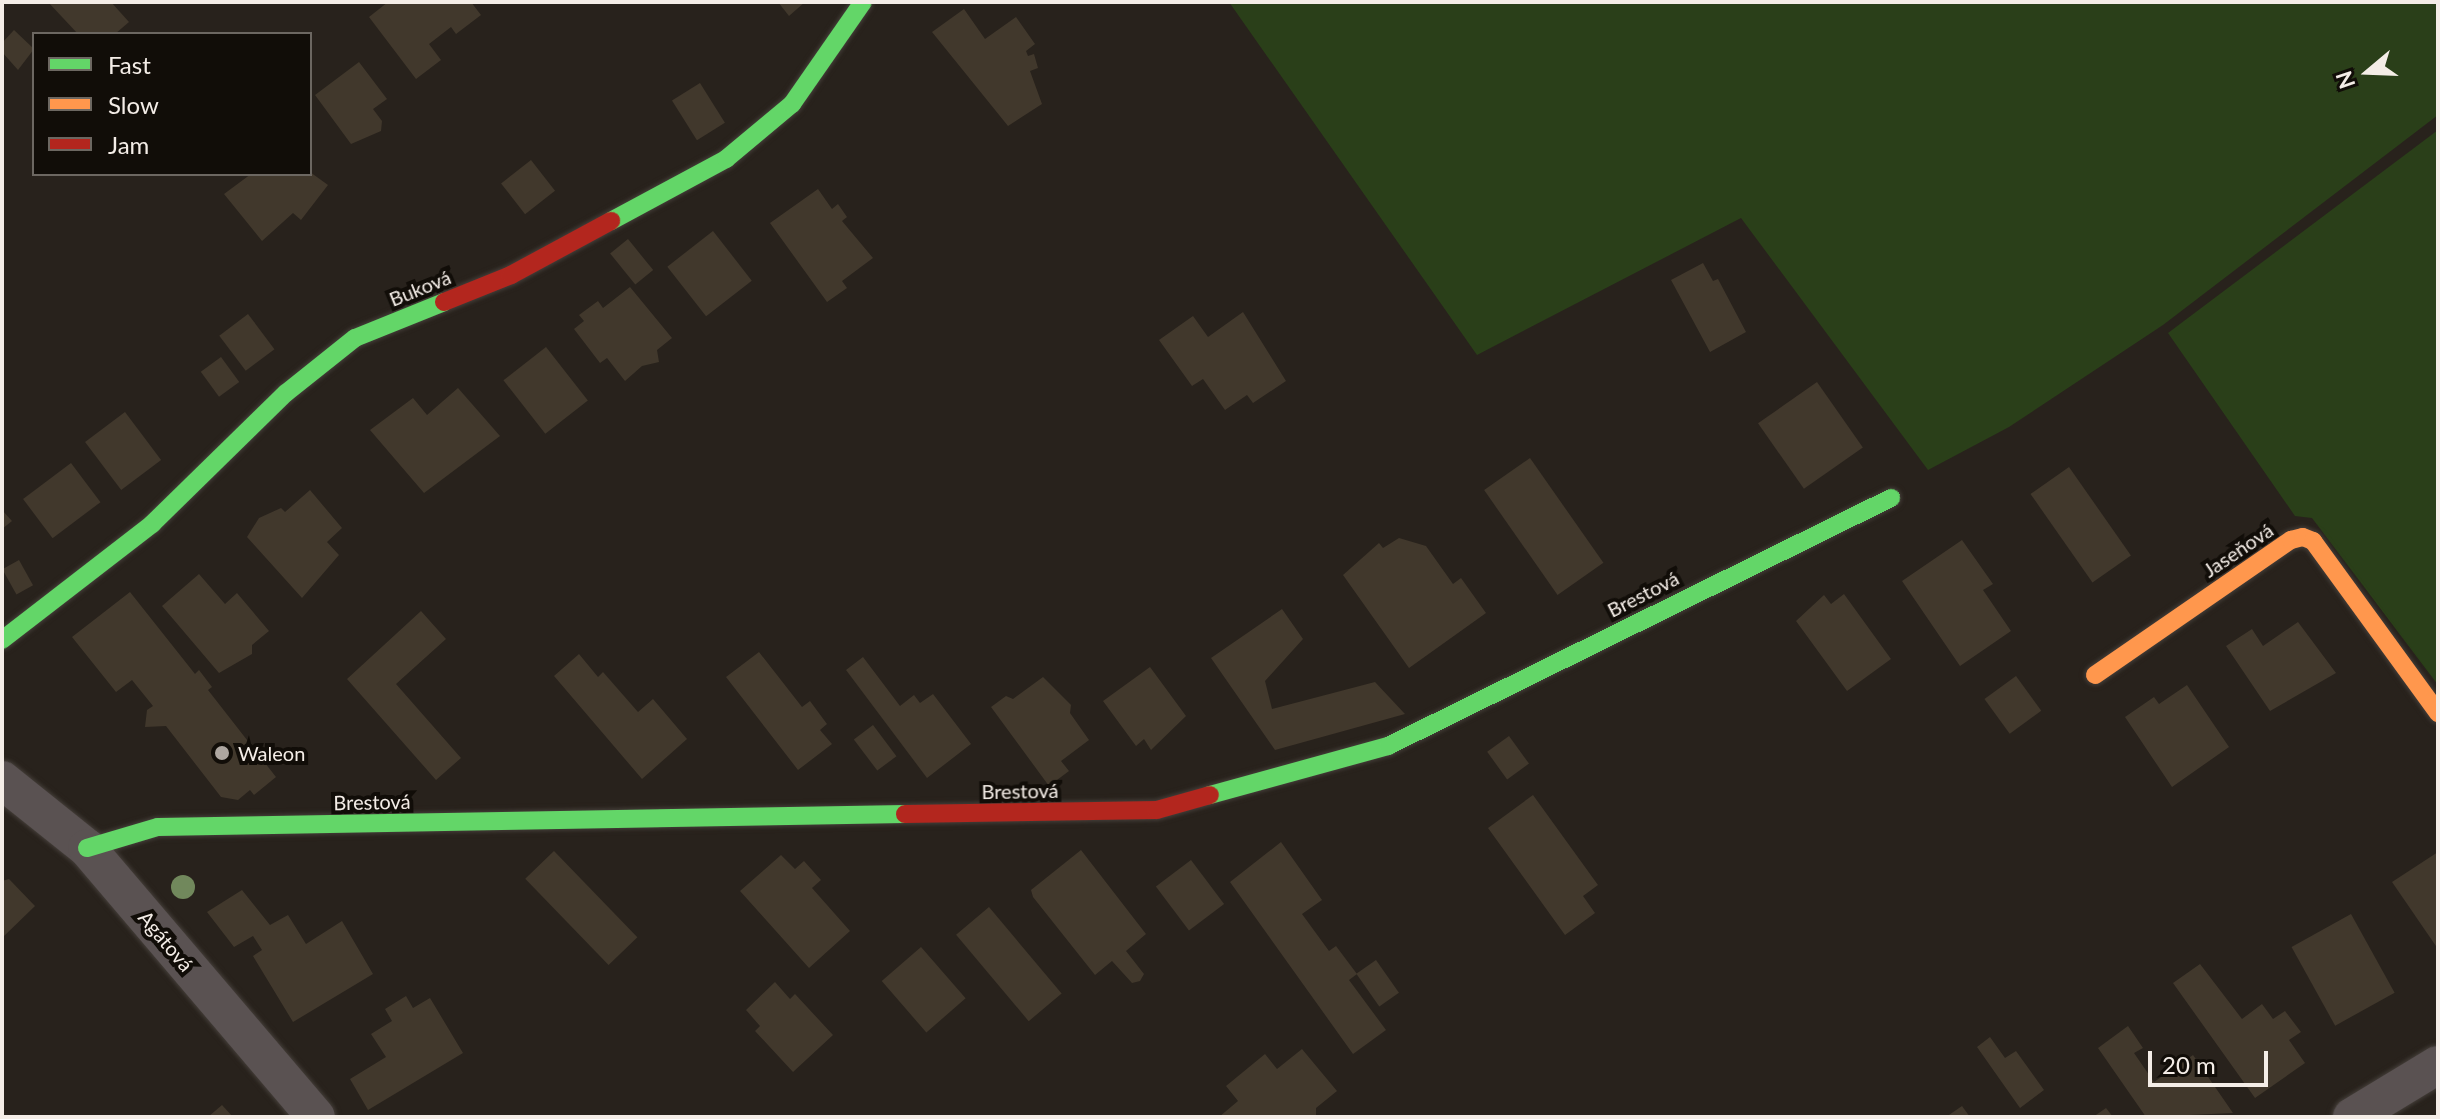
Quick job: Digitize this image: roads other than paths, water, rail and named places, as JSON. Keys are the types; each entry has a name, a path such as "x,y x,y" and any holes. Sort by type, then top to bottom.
{"street":[{"name":"Buková","path":"2,640 152,524 286,393 355,338 511,275 726,159 792,104 863,2"},
{"name":"Brestová","path":"87,848 158,827 1157,810 1388,746 1891,498"},
{"name":"Jaseňová","path":"2095,675 2291,540 2303,537 2313,541 2438,713"},
{"name":"Agátová","path":"2,780 87,848 316,1117"},
{"path":"2352,1117 2438,1065"}],"place":[{"name":"Waleon","path":"222,753"}]}
